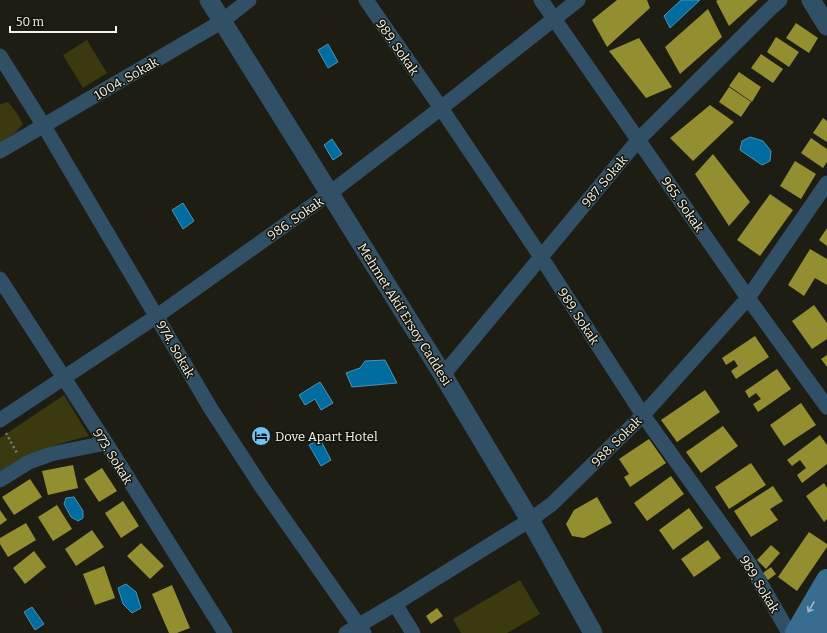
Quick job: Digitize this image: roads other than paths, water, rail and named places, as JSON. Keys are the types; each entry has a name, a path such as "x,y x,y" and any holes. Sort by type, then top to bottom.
{"main road":[{"path":"796,633 827,580"},
{"path":"815,633 827,613"}],"street":[{"name":"Mehmet Akif Ersoy Caddesi","path":"209,0 221,22 330,193 443,375 530,520 593,633"},
{"name":"1004. Sokak","path":"0,151 221,22 249,0"},
{"name":"989. Sokak","path":"366,0 441,108 541,257 643,415 749,563 789,633"},
{"name":"965. Sokak","path":"541,0 748,298 827,407"},
{"name":"986. Sokak","path":"2,424 63,377 157,316 330,193 578,0"},
{"name":"987. Sokak","path":"443,375 639,139 780,0"},
{"path":"811,0 827,26"},
{"name":"974. Sokak","path":"0,56 44,126 211,409 356,630"},
{"name":"988. Sokak","path":"356,630 530,520 552,504 643,415 748,298 827,183"},
{"name":"973. Sokak","path":"2,286 106,443 225,633"},
{"path":"0,480 23,465 51,454 106,443"},
{"path":"395,604 413,633"}],"water":[{"path":"681,0 700,0 670,28 664,16"},
{"path":"328,44 338,62 328,68 318,50"},
{"path":"750,137 763,141 771,151 770,161 762,165 740,150 742,141"},
{"path":"332,139 342,154 333,160 324,145"},
{"path":"183,203 194,221 183,229 172,210"},
{"path":"385,360 397,383 352,387 346,373 360,368 365,361"},
{"path":"320,382 333,403 321,410 315,399 305,405 299,395"},
{"path":"320,439 331,460 321,466 309,445"},
{"path":"74,497 83,511 83,518 78,521 71,517 64,504 66,498"},
{"path":"126,584 136,592 141,608 132,613 123,604 118,588"},
{"path":"32,607 44,624 35,630 24,612"}],"place":[{"name":"Dove Apart Hotel","path":"261,436"}]}
